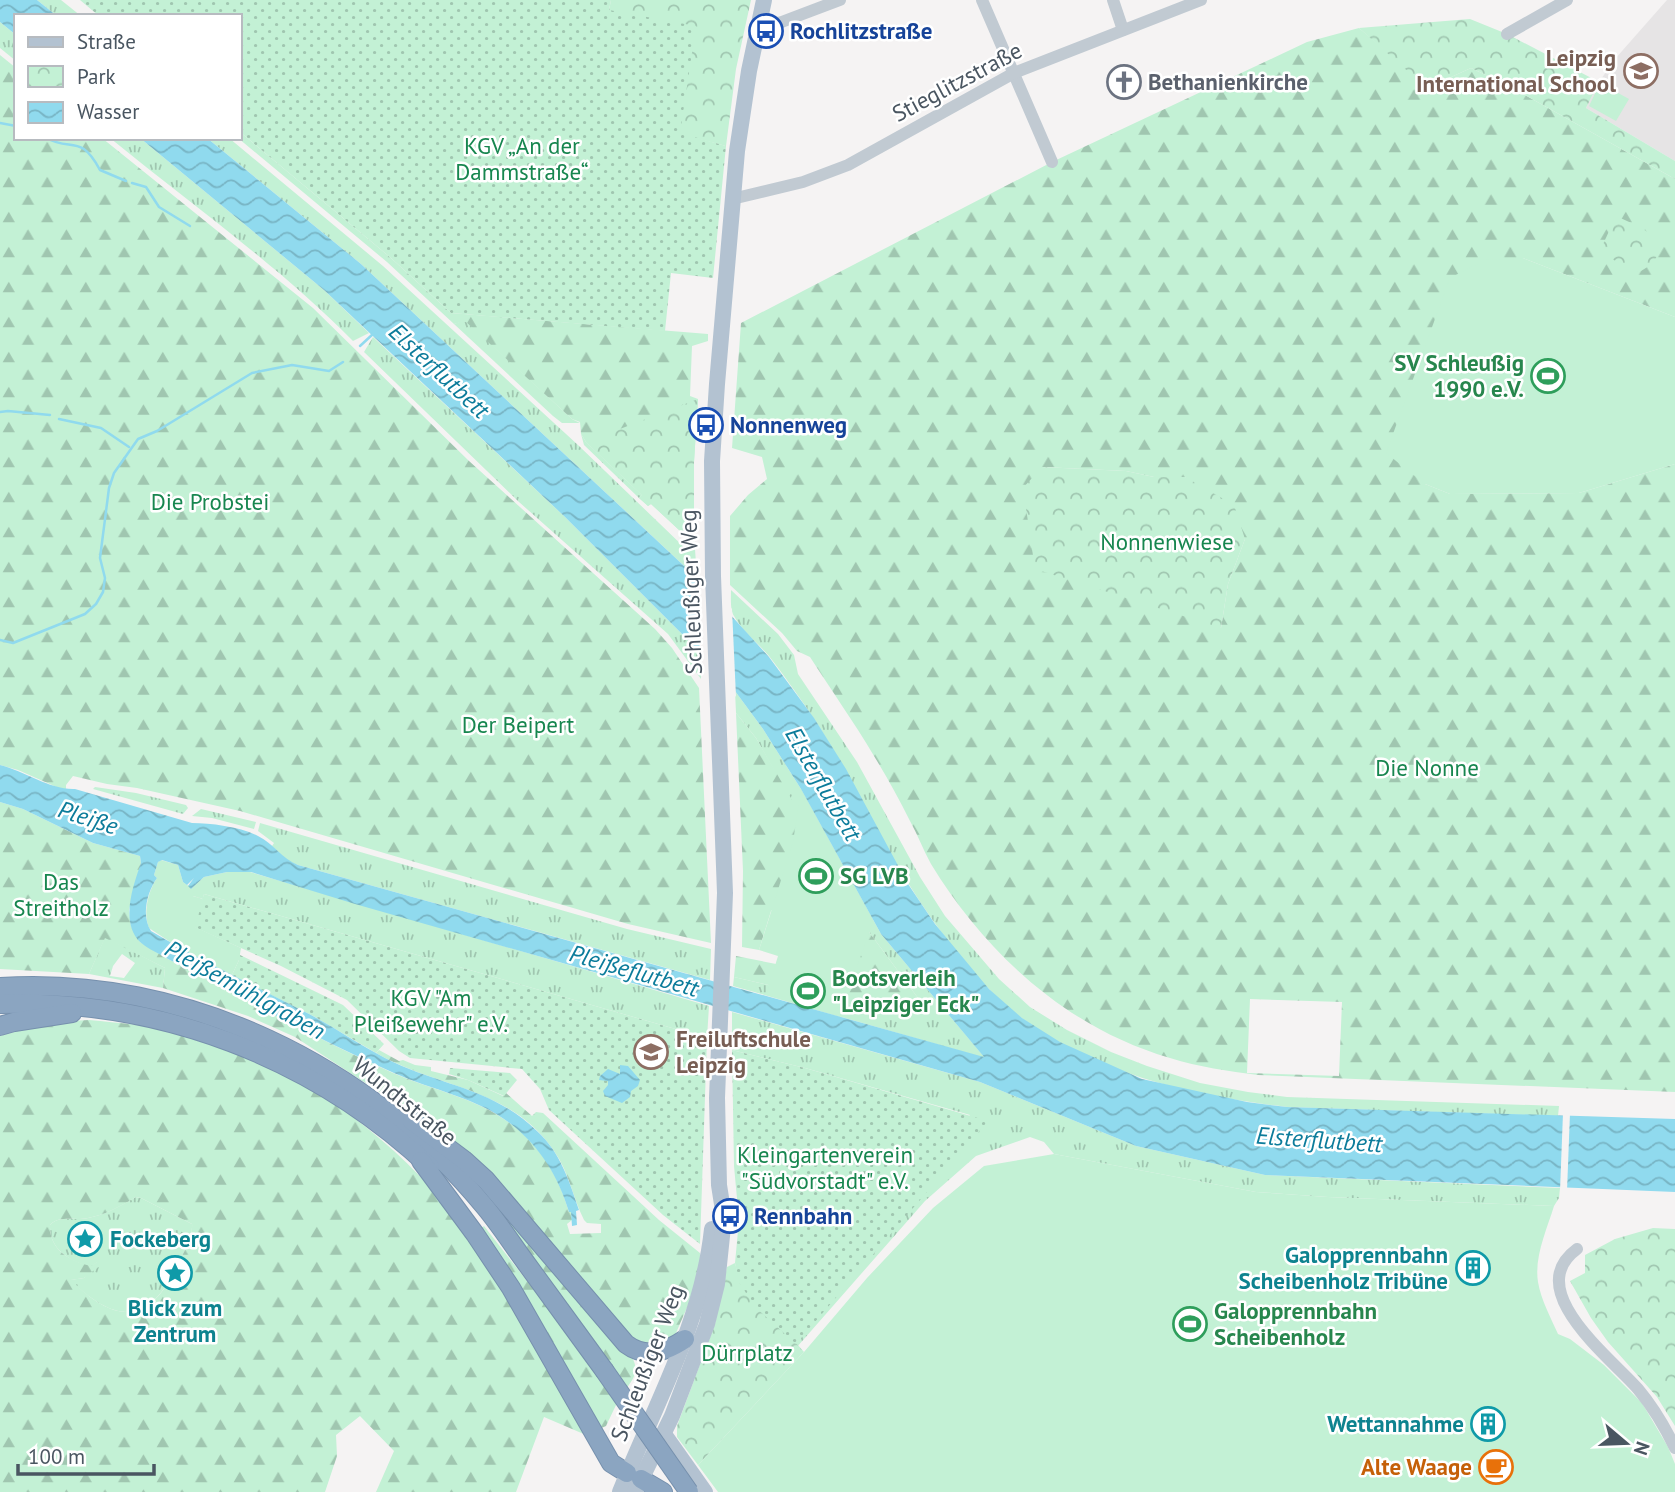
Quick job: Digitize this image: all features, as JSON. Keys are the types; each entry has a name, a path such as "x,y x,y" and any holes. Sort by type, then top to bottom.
{"highway":[{"name":"Wundtstraße","path":"0,987 48,986 97,990 153,1000 205,1014 288,1048 359,1091 407,1129 457,1176 485,1207 604,1370 688,1492"},
{"name":"Wundtstraße","path":"0,1004 59,1004 105,1009 174,1022 237,1043 283,1065 375,1121 414,1152 470,1205 534,1275"},
{"path":"0,1026 57,1014 105,1009"},
{"path":"359,1091 415,1123 486,1180 626,1344 638,1351 652,1353 674,1346 685,1339"},
{"path":"414,1152 511,1288 611,1463 635,1482 663,1492"}],"main road":[{"name":"Schleußiger Weg","path":"635,1482 685,1339 709,1257 719,1185 719,1036 725,881 713,576 712,461 732,199 749,71 764,0"},
{"name":"Schleußiger Weg","path":"635,1482 664,1434 695,1358 715,1290 724,1217 719,1185"},
{"path":"664,1434 705,1492"},
{"path":"620,1492 635,1482"}],"street":[{"path":"759,20 779,23 838,0"},
{"path":"982,0 1052,162"},
{"path":"1113,0 1124,30"},
{"name":"Stieglitzstraße","path":"732,199 803,182 848,165 1014,73 1201,0"},
{"path":"1507,34 1567,0"},
{"path":"1577,1249 1566,1259 1561,1269 1561,1291 1569,1314 1640,1391 1667,1430 1675,1448"}],"shaded area":[{"name":"Leipzig International School","path":"1667,0 1675,0 1675,161 1586,108 1615,59"}],"green space":[{"path":"37,0 61,0 78,14 54,14"},
{"name":"KGV „An der Dammstraße“","path":"80,0 611,0 609,10 696,26 680,133 726,146 713,278 671,273 665,331 451,313 391,258 242,134 242,14 97,14"},
{"path":"611,0 751,0 736,69 726,146 680,134 609,10"},
{"path":"1470,19 1507,34 1599,82 1586,108 1675,161 1675,179 1507,85 1471,68 1438,83 1421,83 1359,28"},
{"path":"0,22 14,33 14,59 0,48"},
{"name":"Die Nonne","path":"1359,28 1405,67 1438,83 1471,68 1507,85 1675,179 1675,317 1523,258 1425,484 1450,494 1579,493 1675,464 1675,1092 1258,1075 1203,1066 1170,1058 1132,1045 1097,1028 1032,983 977,928 931,864 884,772 810,657 797,651 782,633 730,585 730,516 748,495 767,479 762,457 732,448 741,323 1052,162 1307,42","holes":["1042,467 1126,471 1154,477 1185,477 1245,539 1228,584 1221,628","1250,999 1342,1002 1339,1076 1247,1073"]},
{"name":"Die Probstei","path":"0,55 14,66 14,140 104,140 313,308 469,461 655,629 672,648 699,688 711,943 628,924 240,811 73,776 66,785 66,790 0,765"},
{"path":"1600,83 1629,99 1616,121 1589,106"},
{"path":"242,134 391,258 451,313 708,334 708,341 692,346 690,396 698,399 694,462 694,542 651,504 648,506 639,498 642,495 586,442 581,434 580,422 572,419 465,321 454,324 387,262 240,140"},
{"path":"113,140 142,140 324,290 369,333 353,341 265,261"},
{"path":"209,140 231,140 383,266 578,445 686,549 695,549 697,578 361,264"},
{"path":"1616,216 1662,241 1655,260 1639,272 1599,253"},
{"path":"1523,258 1675,317 1675,464 1579,493 1450,494 1425,484 1386,453 1450,278 1485,260"},
{"path":"465,320 572,419 580,423 562,423 553,416 454,324"},
{"path":"373,337 565,517 701,653 701,679 668,634 519,502 364,352"},
{"path":"698,399 692,542 651,504 648,506 639,498 642,495 586,442"},
{"path":"581,434 586,442 642,495 639,498 584,445"},
{"name":"Nonnenwiese","path":"1042,467 1126,471 1154,477 1185,477 1234,505 1245,539 1228,584 1221,628 1035,569 1023,488"},
{"path":"731,590 778,634 794,655 798,674 857,762 920,877 945,916 999,979 1030,1007 1067,1030 1111,1052 1200,1083 1287,1097 1559,1106 1558,1116 1287,1107 1217,1096 1149,1080 1116,1069 1084,1055 1023,1019 976,975 934,922 898,866 818,725 769,656 737,621 732,611"},
{"path":"735,691 801,789 881,934 985,1058 733,986 734,977 874,1010 888,1008 913,1011 918,998 852,909 756,738 736,713"},
{"path":"736,713 756,738 823,853 771,911 759,950 742,947 743,871"},
{"path":"95,787 136,793 186,805 188,808 183,814 93,789"},
{"name":"SG LVB","path":"801,789 873,920 840,1017 766,995 778,956 759,950 793,842"},
{"name":"Das Streitholz","path":"0,802 23,809 93,843 140,856 141,863 129,910 131,926 140,942 336,1046 393,1073 484,1107 498,1115 522,1133 547,1163 571,1212 572,1220 567,1224 570,1234 601,1233 601,1224 587,1223 584,1220 554,1151 536,1130 516,1114 495,1101 399,1065 376,1053 379,1050 399,1061 431,1067 431,1071 468,1080 503,1096 506,1093 532,1116 536,1112 543,1113 659,1220 700,1253 695,1287 673,1341 656,1347 633,1340 413,1114 295,1037 248,1016 163,988 165,968 105,938 89,974 0,969"},
{"path":"201,809 256,822 254,829 212,818 192,816"},
{"path":"260,823 627,929 711,949 710,980 298,865 288,861 272,846 274,843 258,831"},
{"path":"161,860 178,865 183,882 194,890 193,896 203,899 195,927 241,948 232,975 181,949 149,928 147,902 157,878 154,875 158,862"},
{"path":"227,872 250,872 709,1006 707,1038 204,894 203,899 193,896 192,888 204,877"},
{"path":"204,894 707,1038 700,1244 663,1215 549,1110 540,1089 522,1069 410,1058 399,1051 347,1000 281,966 194,927"},
{"path":"852,909 918,998 913,1011 888,1008 874,1010 734,977 736,956 776,964"},
{"path":"105,937 165,968 163,988 89,974","holes":["122,954 135,963 124,978 110,976 113,966"]},
{"name":"KGV \"Am Pleißewehr\" e.V.","path":"238,954 343,1005 384,1044 376,1053 315,1017 232,975 239,960"},
{"path":"732,1012 980,1082 1136,1146 1265,1175 1560,1188 1559,1198 1554,1206 1256,1192 1054,1154 1044,1142 1030,1137 976,1156 925,1201 797,1347 787,1334 970,1115 732,1050"},
{"path":"89,1020 145,1026 222,1045 265,1063 347,1112 385,1142 450,1210 506,1293 586,1435 544,1417 516,1492 376,1492 394,1451 360,1416 336,1435 337,1456 325,1492 0,1492 0,1036 49,1022","holes":["136,1197 192,1224 191,1234 167,1284 156,1299 144,1308 131,1312 117,1311 87,1295 71,1280 84,1278 101,1265 97,1262 91,1266 83,1264 62,1253 53,1241 50,1225 63,1219 94,1217"]},
{"name":"Kleingartenverein \"Südvorstadt\" e.V.","path":"732,1050 805,1068 988,1121 796,1344 755,1307 739,1282 735,1263 739,1220 734,1166"},
{"name":"KGV \"Am Pleißewehr\" e.V.","path":"450,1068 510,1073 517,1080 504,1096 449,1074"},
{"name":"Galopprennbahn Scheibenholz","path":"1054,1154 1256,1192 1554,1206 1542,1243 1537,1272 1546,1309 1558,1334 1570,1339 1604,1365 1642,1403 1675,1464 1675,1492 718,1492 698,1465 933,1208 984,1166"},
{"path":"465,1165 631,1355 635,1372 627,1388 501,1217 459,1171"},
{"path":"136,1197 192,1224 191,1234 167,1284 155,1299 143,1308 130,1312 117,1311 102,1305 70,1280 84,1278 97,1262 91,1267 62,1253 53,1241 50,1225 58,1220 100,1215"},
{"path":"484,1226 588,1359 617,1403 606,1426 597,1430 478,1231"},
{"path":"1653,1228 1675,1229 1675,1426 1657,1397 1608,1342 1570,1281 1585,1273 1585,1255 1615,1239"},
{"name":"Dürrplatz","path":"735,1263 746,1292 754,1303 804,1352 698,1465 677,1437 677,1426 715,1324 727,1267"}],"water":[{"path":"0,0 37,0 54,14 14,14 14,33 0,22"},
{"path":"142,140 209,140 361,264 697,578 769,657 814,718 846,769 908,884 935,924 989,989 1022,1018 1060,1042 1142,1079 1247,1102 1287,1107 1675,1119 1675,1192 1265,1175 1136,1146 980,1082 251,872 227,872 204,877 191,889 188,886 194,878 187,885 183,882 178,865 162,860 158,862 154,875 157,878 146,904 146,918 151,931 311,1015 385,1058 482,1096 519,1116 545,1140 563,1168 579,1210 576,1211 577,1225 572,1226 571,1212 560,1186 540,1153 522,1133 498,1115 484,1107 394,1073 337,1046 147,947 134,934 129,914 141,863 140,856 93,843 23,809 0,802 0,765 56,787 75,789 192,823 243,830 264,839 298,865 984,1057 881,934 801,789 735,691 701,653 565,517 324,290"},
{"path":"620,1065 628,1066 640,1080 638,1086 631,1091 630,1097 622,1103 605,1096 603,1091 608,1081 599,1080 608,1069 620,1074"}],"pier":[{"path":"696,572 732,609 736,697 700,657"},
{"path":"1563,1113 1570,1113 1567,1191 1560,1191"}],"waterway":[{"path":"0,123 14,126"},
{"path":"50,140 81,147 100,170 126,181"},
{"path":"132,183 146,187 159,207 190,226"},
{"name":"Elsterflutbett","path":"360,346 373,334"},
{"path":"0,640 13,643 85,614 96,604 103,592 105,578 100,558 109,488 114,473 138,439 157,431 252,373 292,365 329,371 343,362"},
{"path":"0,412 50,415"},
{"path":"59,419 101,428 129,447"}],"place":[{"name":"Rochlitzstraße","path":"766,31"},
{"name":"Leipzig International School","path":"1641,71"},
{"name":"Bethanienkirche","path":"1124,82"},
{"name":"SV Schleußig 1990 e.V.","path":"1548,376"},
{"name":"Nonnenweg","path":"706,425"},
{"name":"SG LVB","path":"816,876"},
{"name":"Bootsverleih \"Leipziger Eck\"","path":"808,991"},
{"name":"Freiluftschule Leipzig","path":"651,1052"},
{"name":"Rennbahn","path":"730,1216"},
{"name":"Fockeberg","path":"85,1239"},
{"name":"Galopprennbahn Scheibenholz Tribüne","path":"1473,1268"},
{"name":"Blick zum Zentrum","path":"175,1273"},
{"name":"Galopprennbahn Scheibenholz","path":"1190,1324"},
{"name":"Wettannahme","path":"1488,1424"},
{"name":"Alte Waage","path":"1496,1467"}],"park label":[{"name":"Der Beipert","path":"518,725"}],"water label":[{"name":"Pleiße","path":"88,818"},
{"name":"Pleißeflutbett","path":"634,971"},
{"name":"Pleißemühlgraben","path":"245,990"}]}
